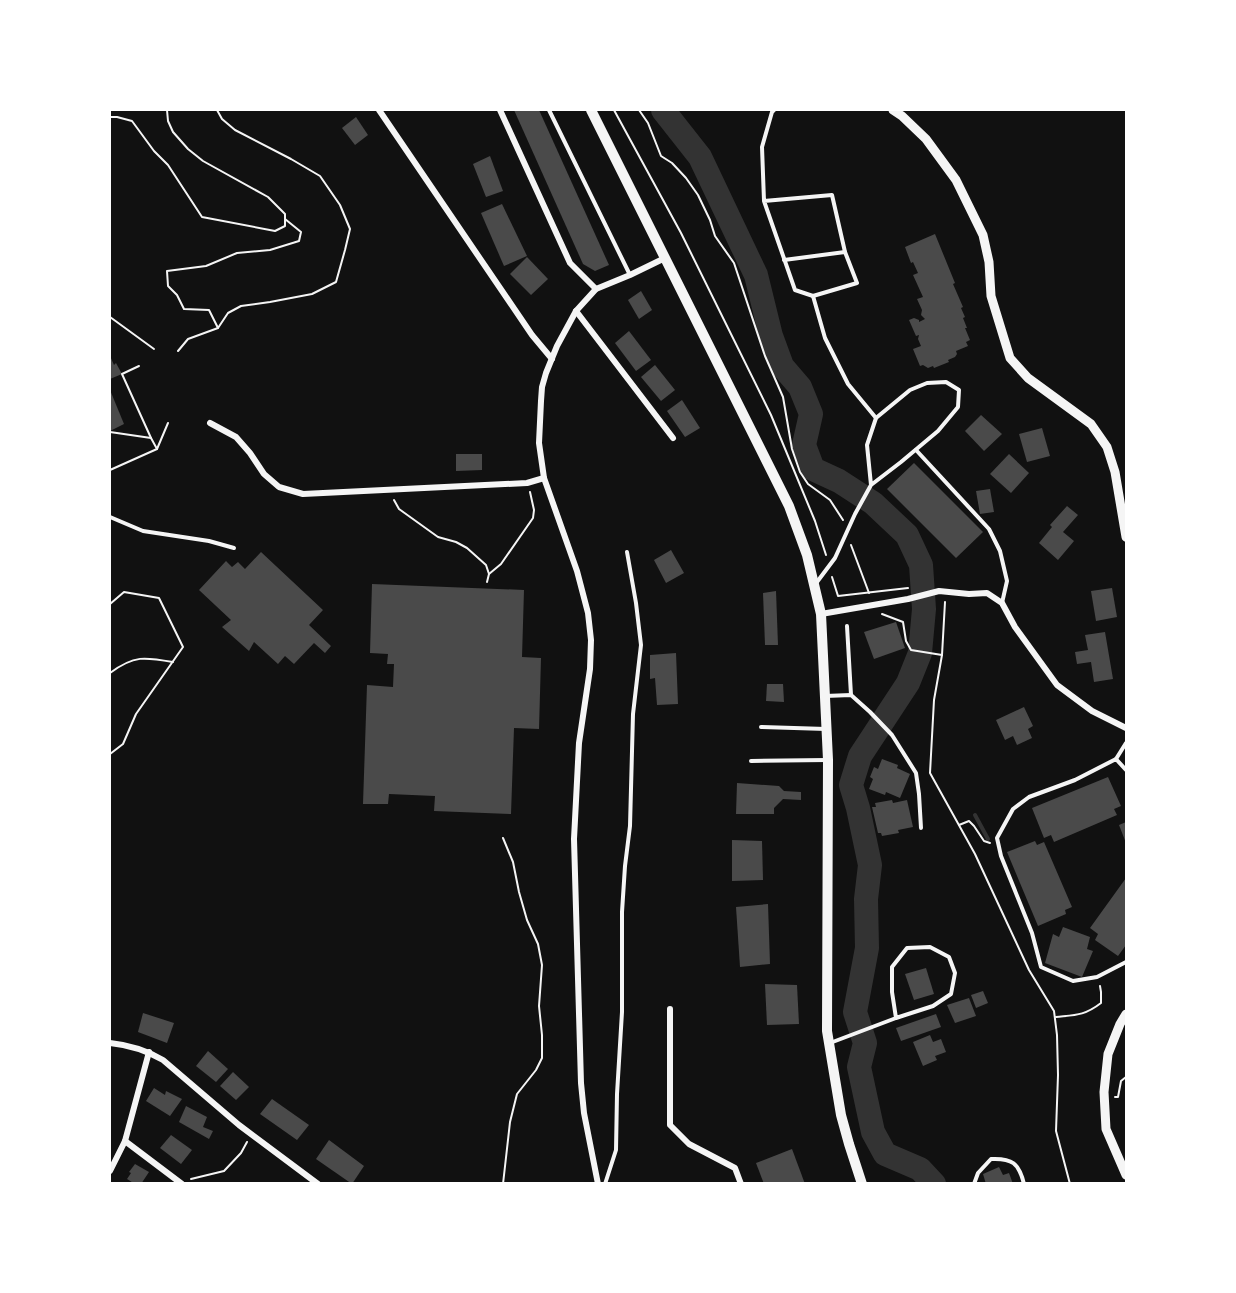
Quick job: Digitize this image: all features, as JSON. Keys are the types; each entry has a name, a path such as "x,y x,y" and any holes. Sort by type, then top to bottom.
{"main road":[{"path":"591,110 789,506 807,555 821,614 828,760 826,1017 841,1115 862,1184"}],"street":[{"path":"379,110 532,335 552,359"},
{"path":"500,110 570,263 596,289"},
{"path":"893,110 926,139 956,180 983,235 989,262 991,296 1010,358 1028,378 1091,424 1107,447 1115,472 1126,537"},
{"path":"598,1184 584,1113 581,1083 574,839 579,743 590,669 591,640 583,591 544,478 539,425 542,387 557,346 576,311 596,289 665,258"},
{"path":"576,311 673,438"},
{"path":"210,423 236,437 264,474 279,487 303,494 527,483 544,478"},
{"path":"821,614 942,592 987,593 1002,603 1015,627 1057,685 1092,711 1126,728"},
{"path":"670,1009 670,1125 689,1143 735,1168 741,1184"},
{"path":"1126,1014 1108,1054 1104,1092 1106,1129 1126,1175"},
{"path":"110,1043 123,1044 149,1052 163,1060 239,1125 318,1184"},
{"path":"110,1171 125,1141 149,1052"},
{"path":"125,1141 180,1182"}],"lane":[{"path":"549,110 630,275"},
{"path":"764,201 832,195 845,252 857,284 813,296 795,290 764,201 762,147 774,110"},
{"path":"784,260 845,252"},
{"path":"813,296 825,339 848,384 876,418"},
{"path":"814,585 835,558 871,484 938,431 958,407 959,390 946,382 927,383 910,390 876,418 867,445 871,484"},
{"path":"916,450 989,529 1000,551 1007,581 1002,603"},
{"path":"110,517 143,531 209,541 234,548"},
{"path":"605,1184 616,1150 622,1012 622,912 630,826 633,714 641,645 627,552"},
{"path":"847,626 851,695"},
{"path":"824,696 851,695 892,735 916,773 921,828"},
{"path":"761,727 826,729"},
{"path":"1126,743 1116,759 1075,780 1029,797 1013,808 997,838 1001,856 1032,933 1041,967 1073,981 1097,977 1126,962"},
{"path":"1116,759 1126,770"},
{"path":"751,761 828,760"},
{"path":"829,1044 933,1006 951,994 955,973 949,957 930,947 907,948 892,967 892,992 896,1018"},
{"path":"974,1184 978,1173 991,1159 1005,1158 1016,1164 1024,1184"}],"path":[{"path":"110,117 132,121 154,151 168,165 202,217 275,231 285,225 285,214 268,197 203,161 188,149 173,132 168,121 167,110"},
{"path":"178,351 188,339 218,328 228,313 242,306 312,294 336,282 350,229 340,205 320,176 235,130 222,119 217,110"},
{"path":"614,110 681,233 771,415 815,521 838,596 914,587"},
{"path":"639,110 648,123 661,156 672,163 698,195 715,236 734,263 765,356 783,397 792,448 800,472 808,484 830,500 842,519 876,612 903,622 906,641 911,650 942,655"},
{"path":"218,328 209,310 184,309 168,286 167,271 206,266 237,253 270,250 299,241 300,232 285,219"},
{"path":"110,317 154,349"},
{"path":"139,366 122,374 157,449"},
{"path":"110,470 157,449 168,423"},
{"path":"110,432 151,438"},
{"path":"389,490 399,509 438,537 467,548 486,566 489,574 487,582"},
{"path":"489,574 501,564 533,518 532,499"},
{"path":"110,604 124,592 159,598 183,647 136,714 123,744 110,754"},
{"path":"942,592 942,655 934,700 930,773 975,854 1029,970 1054,1011 1058,1075 1056,1131 1070,1184"},
{"path":"110,673 132,660 149,658 173,662"},
{"path":"959,825 969,821 984,841 998,846"},
{"path":"503,838 513,862 519,892 527,920 538,944 542,965 539,1006 542,1058 536,1070 517,1094 510,1122 503,1184"},
{"path":"1054,1017 1080,1015 1101,1003 1097,977"},
{"path":"1112,1098 1118,1096 1121,1081 1126,1077"},
{"path":"180,1182 224,1172 241,1153 252,1134"}],"building":[{"path":"514,110 539,110 609,265 595,271 583,264"},
{"path":"356,117 368,135 355,145 342,128"},
{"path":"490,156 503,191 486,197 473,164"},
{"path":"502,204 527,256 504,266 481,213"},
{"path":"935,234 963,307 961,308 965,317 963,318 967,328 965,328 970,340 966,342 968,346 956,351 957,354 948,360 949,362 928,368 920,366 913,349 921,346 919,335 916,336 909,320 914,318 919,322 925,319 921,315 922,310 917,299 923,297 913,275 918,273 905,247"},
{"path":"527,257 548,279 531,295 510,274"},
{"path":"641,291 652,310 639,319 628,300"},
{"path":"629,331 651,360 636,371 615,343"},
{"path":"110,356 122,374 110,379"},
{"path":"655,365 675,390 661,401 641,377"},
{"path":"110,390 124,424 110,431"},
{"path":"682,400 700,428 685,437 667,411"},
{"path":"981,415 1002,434 984,451 965,431"},
{"path":"1042,428 1050,456 1027,462 1019,434"},
{"path":"456,454 482,454 482,470 456,471"},
{"path":"1009,454 1029,473 1011,493 990,474"},
{"path":"914,463 983,532 956,558 887,489"},
{"path":"990,489 994,512 980,514 976,491"},
{"path":"1067,506 1078,515 1063,532 1074,541 1058,560 1039,543 1052,527 1050,525"},
{"path":"671,550 684,573 666,583 654,560"},
{"path":"261,552 323,610 309,625 331,646 325,653 314,643 294,664 285,656 278,664 254,642 249,651 222,627 231,620 199,590 226,561 232,567 238,562 245,569"},
{"path":"372,584 524,590 522,657 541,658 539,729 514,728 511,814 434,811 435,796 389,794 388,804 363,804 367,685 393,687 394,664 387,664 388,654 370,653"},
{"path":"1112,588 1117,617 1096,621 1091,591"},
{"path":"776,591 778,645 765,645 763,593"},
{"path":"896,622 905,648 874,659 864,632"},
{"path":"1105,632 1113,679 1094,682 1091,662 1077,664 1075,652 1088,650 1085,635"},
{"path":"676,653 678,704 657,705 655,678 650,679 650,655"},
{"path":"767,684 783,684 784,702 766,701"},
{"path":"1024,707 1033,726 1028,729 1032,738 1017,745 1013,736 1005,740 996,720"},
{"path":"882,759 898,765 897,768 910,774 900,798 886,792 885,795 869,789 874,767 878,769"},
{"path":"1108,777 1121,806 1114,809 1117,815 1054,842 1051,835 1044,838 1032,808"},
{"path":"737,783 779,786 784,791 801,792 801,800 783,799 774,808 774,814 736,814"},
{"path":"892,800 893,803 907,800 913,827 898,830 899,833 882,836 878,833 872,807 876,807 875,803"},
{"path":"1126,822 1126,843 1119,825"},
{"path":"732,840 762,841 763,880 732,881"},
{"path":"1035,841 1037,845 1044,842 1072,907 1065,910 1066,914 1038,926 1007,852"},
{"path":"1126,878 1126,945 1118,956 1095,940 1098,934 1090,928"},
{"path":"768,904 770,964 740,967 736,907"},
{"path":"1063,927 1090,937 1087,949 1093,951 1082,977 1045,963 1053,934 1059,937"},
{"path":"926,968 934,994 914,1000 905,974"},
{"path":"765,984 797,985 799,1024 767,1025"},
{"path":"983,991 988,1003 976,1008 971,995"},
{"path":"969,998 976,1016 955,1023 947,1005"},
{"path":"143,1013 174,1023 167,1043 138,1032"},
{"path":"936,1014 941,1027 901,1041 896,1028"},
{"path":"930,1035 933,1042 941,1039 946,1052 935,1056 937,1060 923,1066 913,1042"},
{"path":"208,1051 228,1069 216,1082 196,1066"},
{"path":"233,1072 249,1087 236,1100 220,1086"},
{"path":"154,1088 165,1095 166,1091 182,1099 170,1116 146,1101"},
{"path":"272,1099 309,1125 297,1140 260,1114"},
{"path":"186,1106 207,1117 203,1127 213,1131 209,1139 179,1122"},
{"path":"171,1135 192,1150 181,1164 160,1148"},
{"path":"329,1140 364,1166 352,1184 316,1159"},
{"path":"792,1149 805,1184 764,1184 756,1163"},
{"path":"135,1164 149,1172 141,1184 135,1184 127,1179"},
{"path":"999,1167 1003,1175 1009,1173 1013,1184 986,1184 983,1174"}],"waterway":[{"path":"663,110 700,157 756,275 771,336 782,366 800,387 811,414 804,445 813,469 839,481 873,503 907,535 921,565 924,609 920,653 908,683 860,756 851,785 870,865 866,899 867,948 855,1012 865,1043 859,1067 873,1132 885,1154 920,1169 934,1184"},
{"path":"975,815 988,839"}]}
